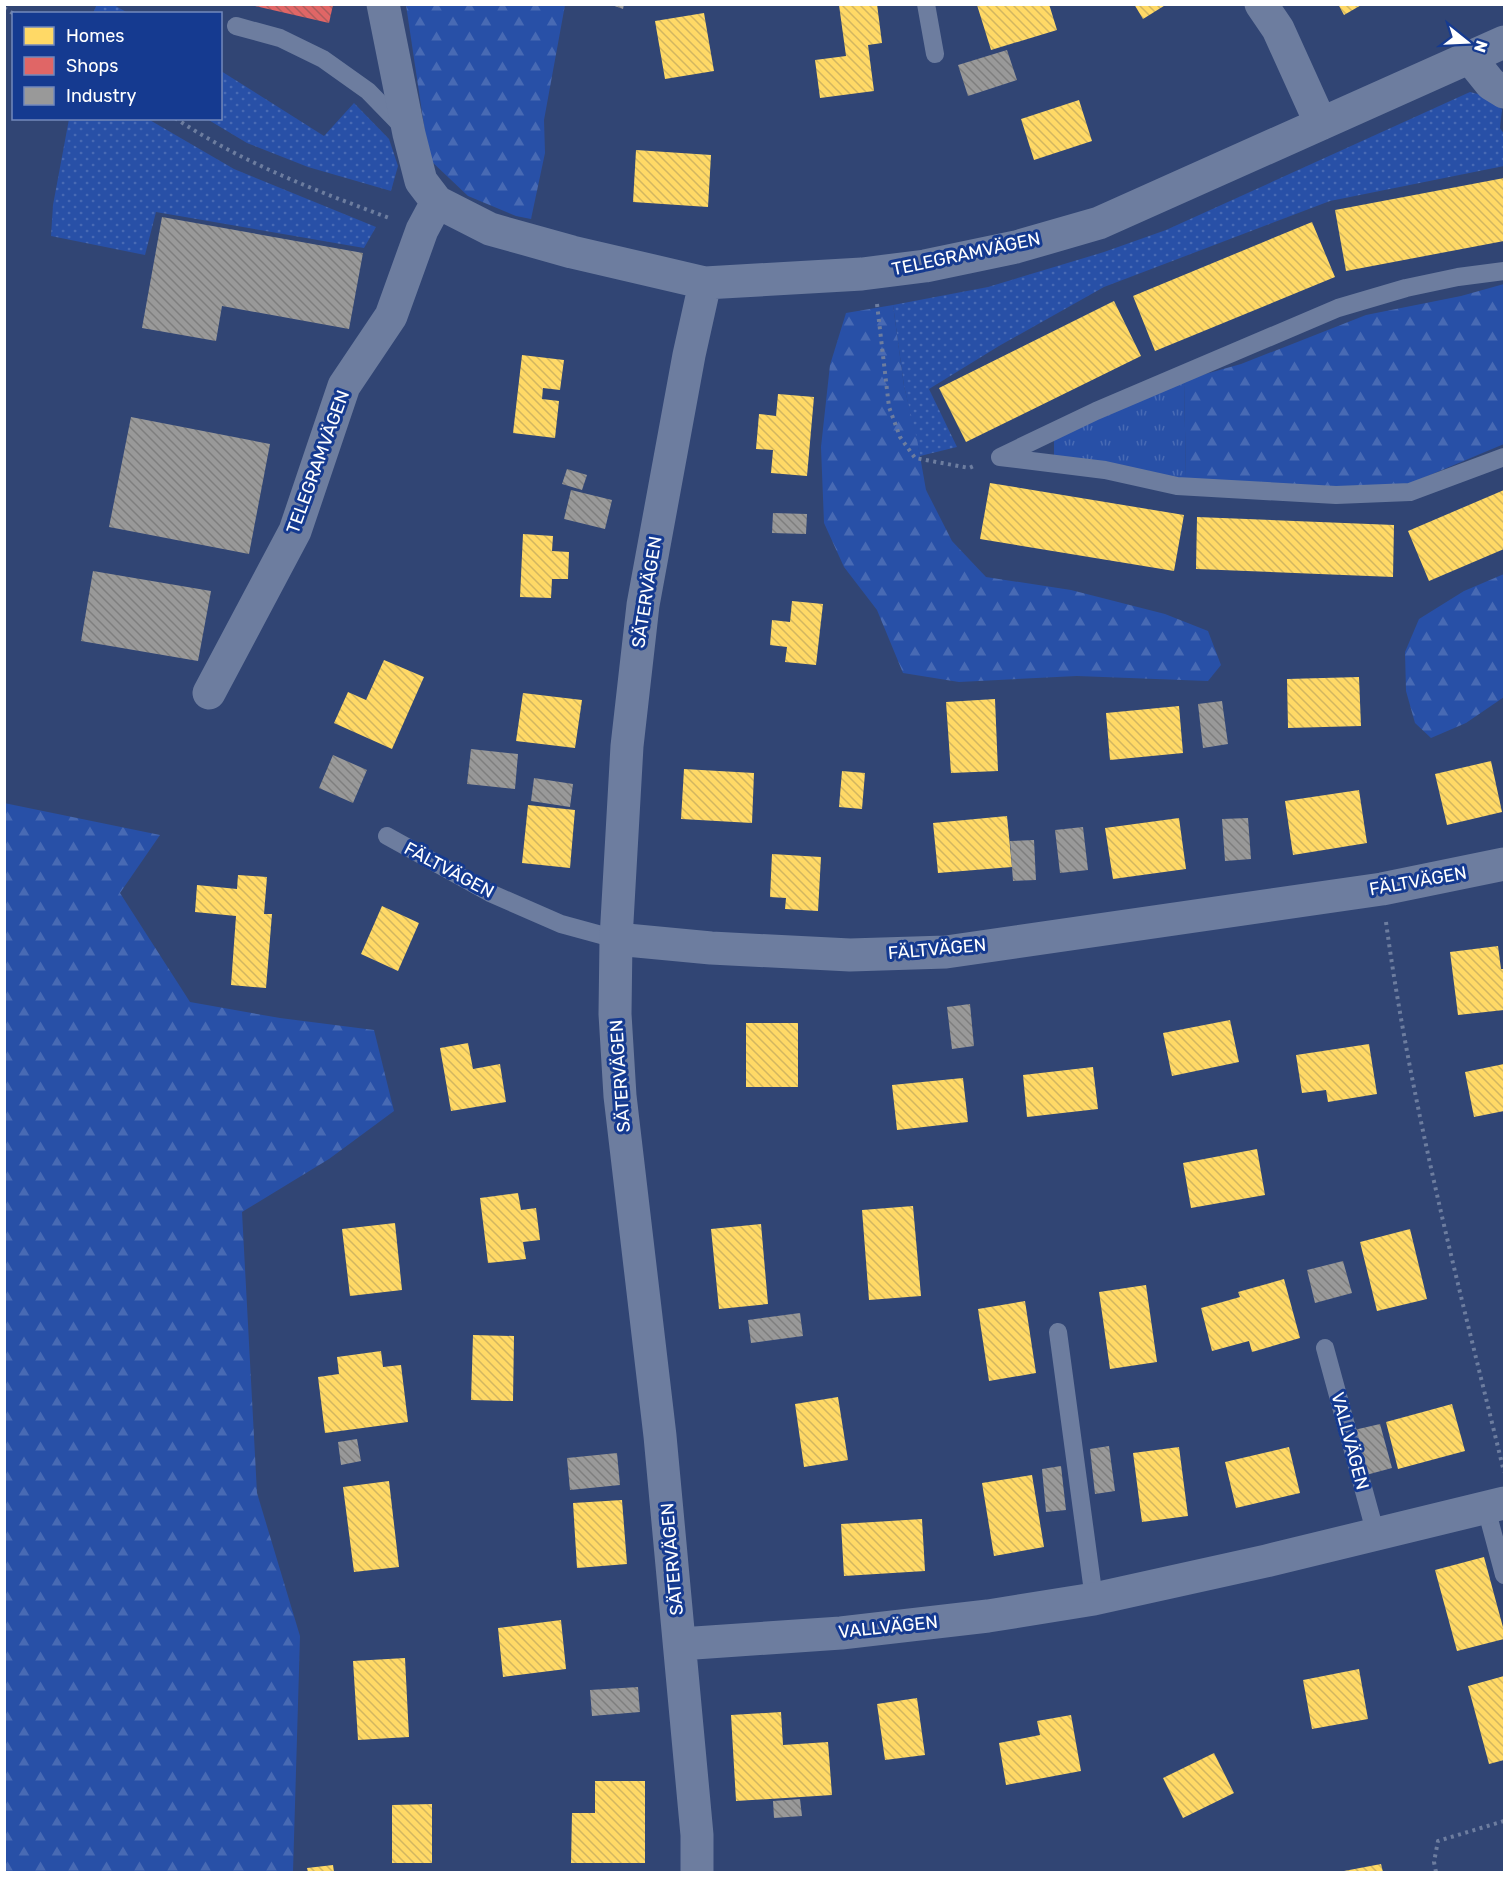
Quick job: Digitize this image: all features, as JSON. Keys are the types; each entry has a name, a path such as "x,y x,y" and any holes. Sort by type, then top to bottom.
{"street":[{"name":"TELEGRAMVÄGEN","path":"209,693 295,531 344,386 392,316 430,216 409,134 383,4"},
{"path":"1261,4 1278,29 1321,124"},
{"name":"TELEGRAMVÄGEN","path":"430,216 705,283 862,274 925,266 1016,247 1099,223 1504,42"},
{"path":"1470,58 1491,84 1504,92"},
{"name":"SÄTERVÄGEN","path":"697,1872 697,1835 680,1644 660,1436 620,1096 615,1014 616,939 627,746 643,605 689,355 705,283"},
{"name":"FÄLTVÄGEN","path":"616,939 711,948 850,955 946,952 1382,889 1504,864"},
{"name":"VALLVÄGEN","path":"680,1644 852,1631 988,1616 1094,1599 1376,1535 1495,1505"}],"lane":[{"path":"926,4 935,54"},
{"path":"236,26 279,38 323,59 368,91 409,134"},
{"path":"1504,271 1458,277 1406,288 1338,309 1096,411 1000,457 1105,470 1177,486 1336,495 1410,492 1504,458"},
{"name":"FÄLTVÄGEN","path":"387,836 490,893 561,924 616,939"},
{"path":"1058,1332 1094,1599"},
{"name":"VALLVÄGEN","path":"1325,1348 1376,1535"},
{"name":"VALLVÄGEN","path":"1495,1505 1504,1575"}],"path":[{"path":"178,120 210,141 298,183 430,216"},
{"path":"876,294 889,407 900,437 915,458 969,468 982,462"},
{"path":"1382,889 1397,1004 1430,1163 1504,1475"},
{"path":"1436,1872 1434,1862 1438,1841 1504,1821"}],"green space":[{"path":"97,4 114,5 126,12 93,12"},
{"path":"406,5 565,5 544,120 545,153 531,219 516,216 468,196 429,159"},
{"path":"222,72 324,136 354,103 389,139 398,166 391,191 308,167 247,143 209,120 222,120"},
{"path":"1470,92 1497,99 1502,110 1500,128 1504,134 1504,166 1330,201 1104,287 999,346 929,389 957,447 920,456 904,386 893,305 988,287 1104,252 1166,230"},
{"path":"69,120 150,120 234,169 376,227 364,248 156,212 145,255 51,236 53,205"},
{"path":"1504,284 1504,444 1399,488 1186,479 1184,380 1241,364 1366,315 1461,296"},
{"path":"893,305 904,386 926,490 952,541 986,577 1071,590 1165,614 1208,631 1221,665 1208,681 1077,676 959,682 903,673 877,610 844,567 824,523 821,447 830,365 846,313"},
{"path":"1184,380 1186,479 1054,459 1054,438"},
{"path":"1504,574 1504,697 1466,723 1431,738 1415,723 1406,691 1405,652 1419,619 1464,591"},
{"path":"4,803 160,835 120,893 190,1002 280,1018 374,1030 394,1111 329,1159 242,1212 257,1493 300,1636 293,1872 5,1872"}],"building: Homes":[{"path":"877,4 882,43 868,45 874,91 820,98 815,60 846,56 839,5"},
{"path":"1049,4 1057,30 991,50 977,5"},
{"path":"1134,4 1167,4 1143,19"},
{"path":"1338,4 1363,4 1344,15"},
{"path":"704,13 714,71 665,79 655,21"},
{"path":"1079,100 1092,141 1034,160 1021,119"},
{"path":"636,150 711,155 708,207 633,202"},
{"path":"1504,178 1504,241 1346,271 1335,210"},
{"path":"1312,222 1335,277 1155,351 1133,296"},
{"path":"1114,301 1141,356 966,442 939,388"},
{"path":"522,355 564,360 560,390 543,388 542,399 559,401 555,438 513,433"},
{"path":"778,394 814,397 807,476 771,473 773,450 756,449 759,414 776,416"},
{"path":"990,483 1184,515 1174,571 980,539"},
{"path":"1504,490 1504,549 1429,581 1408,531"},
{"path":"1197,517 1394,525 1393,577 1196,569"},
{"path":"523,534 553,536 552,551 569,552 568,579 552,579 551,598 520,597"},
{"path":"792,601 823,604 816,665 785,662 787,647 770,645 772,620 790,622"},
{"path":"384,660 424,677 392,749 334,723 348,692 366,700"},
{"path":"1359,677 1361,726 1288,728 1287,679"},
{"path":"523,693 582,700 575,748 516,741"},
{"path":"995,699 998,771 951,773 946,702"},
{"path":"1179,706 1183,753 1110,760 1106,713"},
{"path":"1491,761 1502,812 1447,825 1435,774"},
{"path":"684,769 754,773 752,823 681,819"},
{"path":"842,771 865,773 862,809 839,807"},
{"path":"1359,790 1367,843 1293,855 1285,801"},
{"path":"528,805 575,810 570,868 522,863"},
{"path":"1007,816 1012,867 938,873 933,823"},
{"path":"1179,818 1186,869 1113,879 1105,828"},
{"path":"772,854 821,857 818,911 785,909 786,898 770,897"},
{"path":"238,875 267,877 264,914 272,914 266,988 231,985 236,916 195,912 197,885 237,889"},
{"path":"382,906 419,923 398,971 361,954"},
{"path":"1498,946 1501,969 1504,969 1504,1010 1458,1015 1450,952"},
{"path":"1230,1020 1239,1062 1172,1076 1163,1033"},
{"path":"746,1023 798,1023 798,1087 746,1087"},
{"path":"468,1043 473,1069 500,1064 506,1102 451,1111 440,1048"},
{"path":"1369,1044 1377,1094 1328,1102 1326,1090 1302,1093 1296,1055"},
{"path":"1504,1064 1504,1111 1474,1117 1465,1072"},
{"path":"1093,1067 1098,1109 1027,1117 1023,1075"},
{"path":"963,1078 968,1122 897,1130 892,1085"},
{"path":"1257,1149 1265,1195 1191,1208 1183,1163"},
{"path":"518,1193 521,1210 536,1208 540,1240 523,1242 526,1259 488,1263 480,1198"},
{"path":"913,1206 921,1296 869,1300 862,1210"},
{"path":"395,1223 402,1290 350,1296 342,1229"},
{"path":"761,1224 768,1304 719,1309 711,1229"},
{"path":"1410,1229 1427,1299 1377,1311 1360,1242"},
{"path":"1284,1279 1300,1338 1252,1352 1249,1341 1212,1351 1201,1308 1240,1297 1238,1292"},
{"path":"1146,1285 1157,1362 1110,1369 1099,1292"},
{"path":"1025,1301 1036,1373 989,1381 978,1309"},
{"path":"473,1335 514,1336 513,1401 471,1400"},
{"path":"381,1351 383,1367 401,1365 408,1422 325,1433 318,1377 339,1374 337,1357"},
{"path":"838,1397 848,1460 804,1467 795,1404"},
{"path":"1452,1404 1465,1451 1398,1469 1386,1422"},
{"path":"1179,1447 1188,1516 1142,1522 1133,1453"},
{"path":"1289,1447 1300,1493 1236,1508 1225,1462"},
{"path":"1032,1475 1044,1547 994,1556 982,1483"},
{"path":"389,1481 399,1567 354,1572 343,1487"},
{"path":"622,1500 627,1564 577,1568 573,1503"},
{"path":"922,1519 925,1571 844,1576 841,1524"},
{"path":"1484,1557 1504,1631 1504,1639 1457,1651 1435,1570"},
{"path":"561,1620 566,1669 503,1677 498,1628"},
{"path":"405,1658 409,1737 358,1740 353,1661"},
{"path":"1359,1669 1368,1719 1312,1729 1303,1680"},
{"path":"1504,1676 1504,1760 1489,1764 1468,1686"},
{"path":"917,1698 925,1755 885,1760 877,1704"},
{"path":"781,1712 783,1745 828,1742 832,1795 736,1801 731,1715"},
{"path":"1071,1715 1081,1771 1006,1785 999,1743 1040,1735 1037,1721"},
{"path":"1214,1753 1234,1793 1183,1818 1163,1778"},
{"path":"595,1781 645,1781 645,1863 571,1863 572,1813 595,1813"},
{"path":"432,1804 432,1863 392,1863 392,1805"},
{"path":"1381,1864 1383,1872 1344,1872 1344,1871"},
{"path":"333,1865 334,1872 308,1872 307,1868"}],"building: Shops":[{"path":"251,5 333,5 329,23"}],"building: Industry":[{"path":"609,4 624,4 623,9"},
{"path":"1007,50 1017,80 968,96 958,65"},
{"path":"162,217 363,253 349,329 222,306 216,341 142,328"},
{"path":"131,417 270,444 249,554 109,527"},
{"path":"567,469 587,475 582,490 562,484"},
{"path":"571,490 612,500 605,529 564,519"},
{"path":"773,513 807,514 806,534 772,533"},
{"path":"93,571 211,591 198,661 81,641"},
{"path":"1222,701 1228,744 1203,748 1198,704"},
{"path":"471,749 518,754 515,789 467,784"},
{"path":"333,755 367,770 353,803 319,788"},
{"path":"534,778 573,784 570,807 531,801"},
{"path":"1248,818 1251,859 1225,861 1222,819"},
{"path":"1083,827 1088,870 1060,873 1055,830"},
{"path":"1034,840 1036,880 1013,881 1010,841"},
{"path":"970,1004 974,1046 952,1049 947,1007"},
{"path":"1343,1261 1352,1293 1315,1303 1307,1270"},
{"path":"800,1313 803,1336 751,1343 748,1320"},
{"path":"1380,1424 1392,1468 1366,1475 1354,1430"},
{"path":"357,1439 361,1461 341,1465 338,1442"},
{"path":"1109,1446 1115,1491 1095,1494 1090,1449"},
{"path":"617,1453 620,1485 570,1490 567,1458"},
{"path":"1061,1466 1066,1510 1046,1512 1042,1469"},
{"path":"638,1687 640,1712 592,1716 590,1690"},
{"path":"800,1799 802,1816 774,1818 773,1801"}]}
